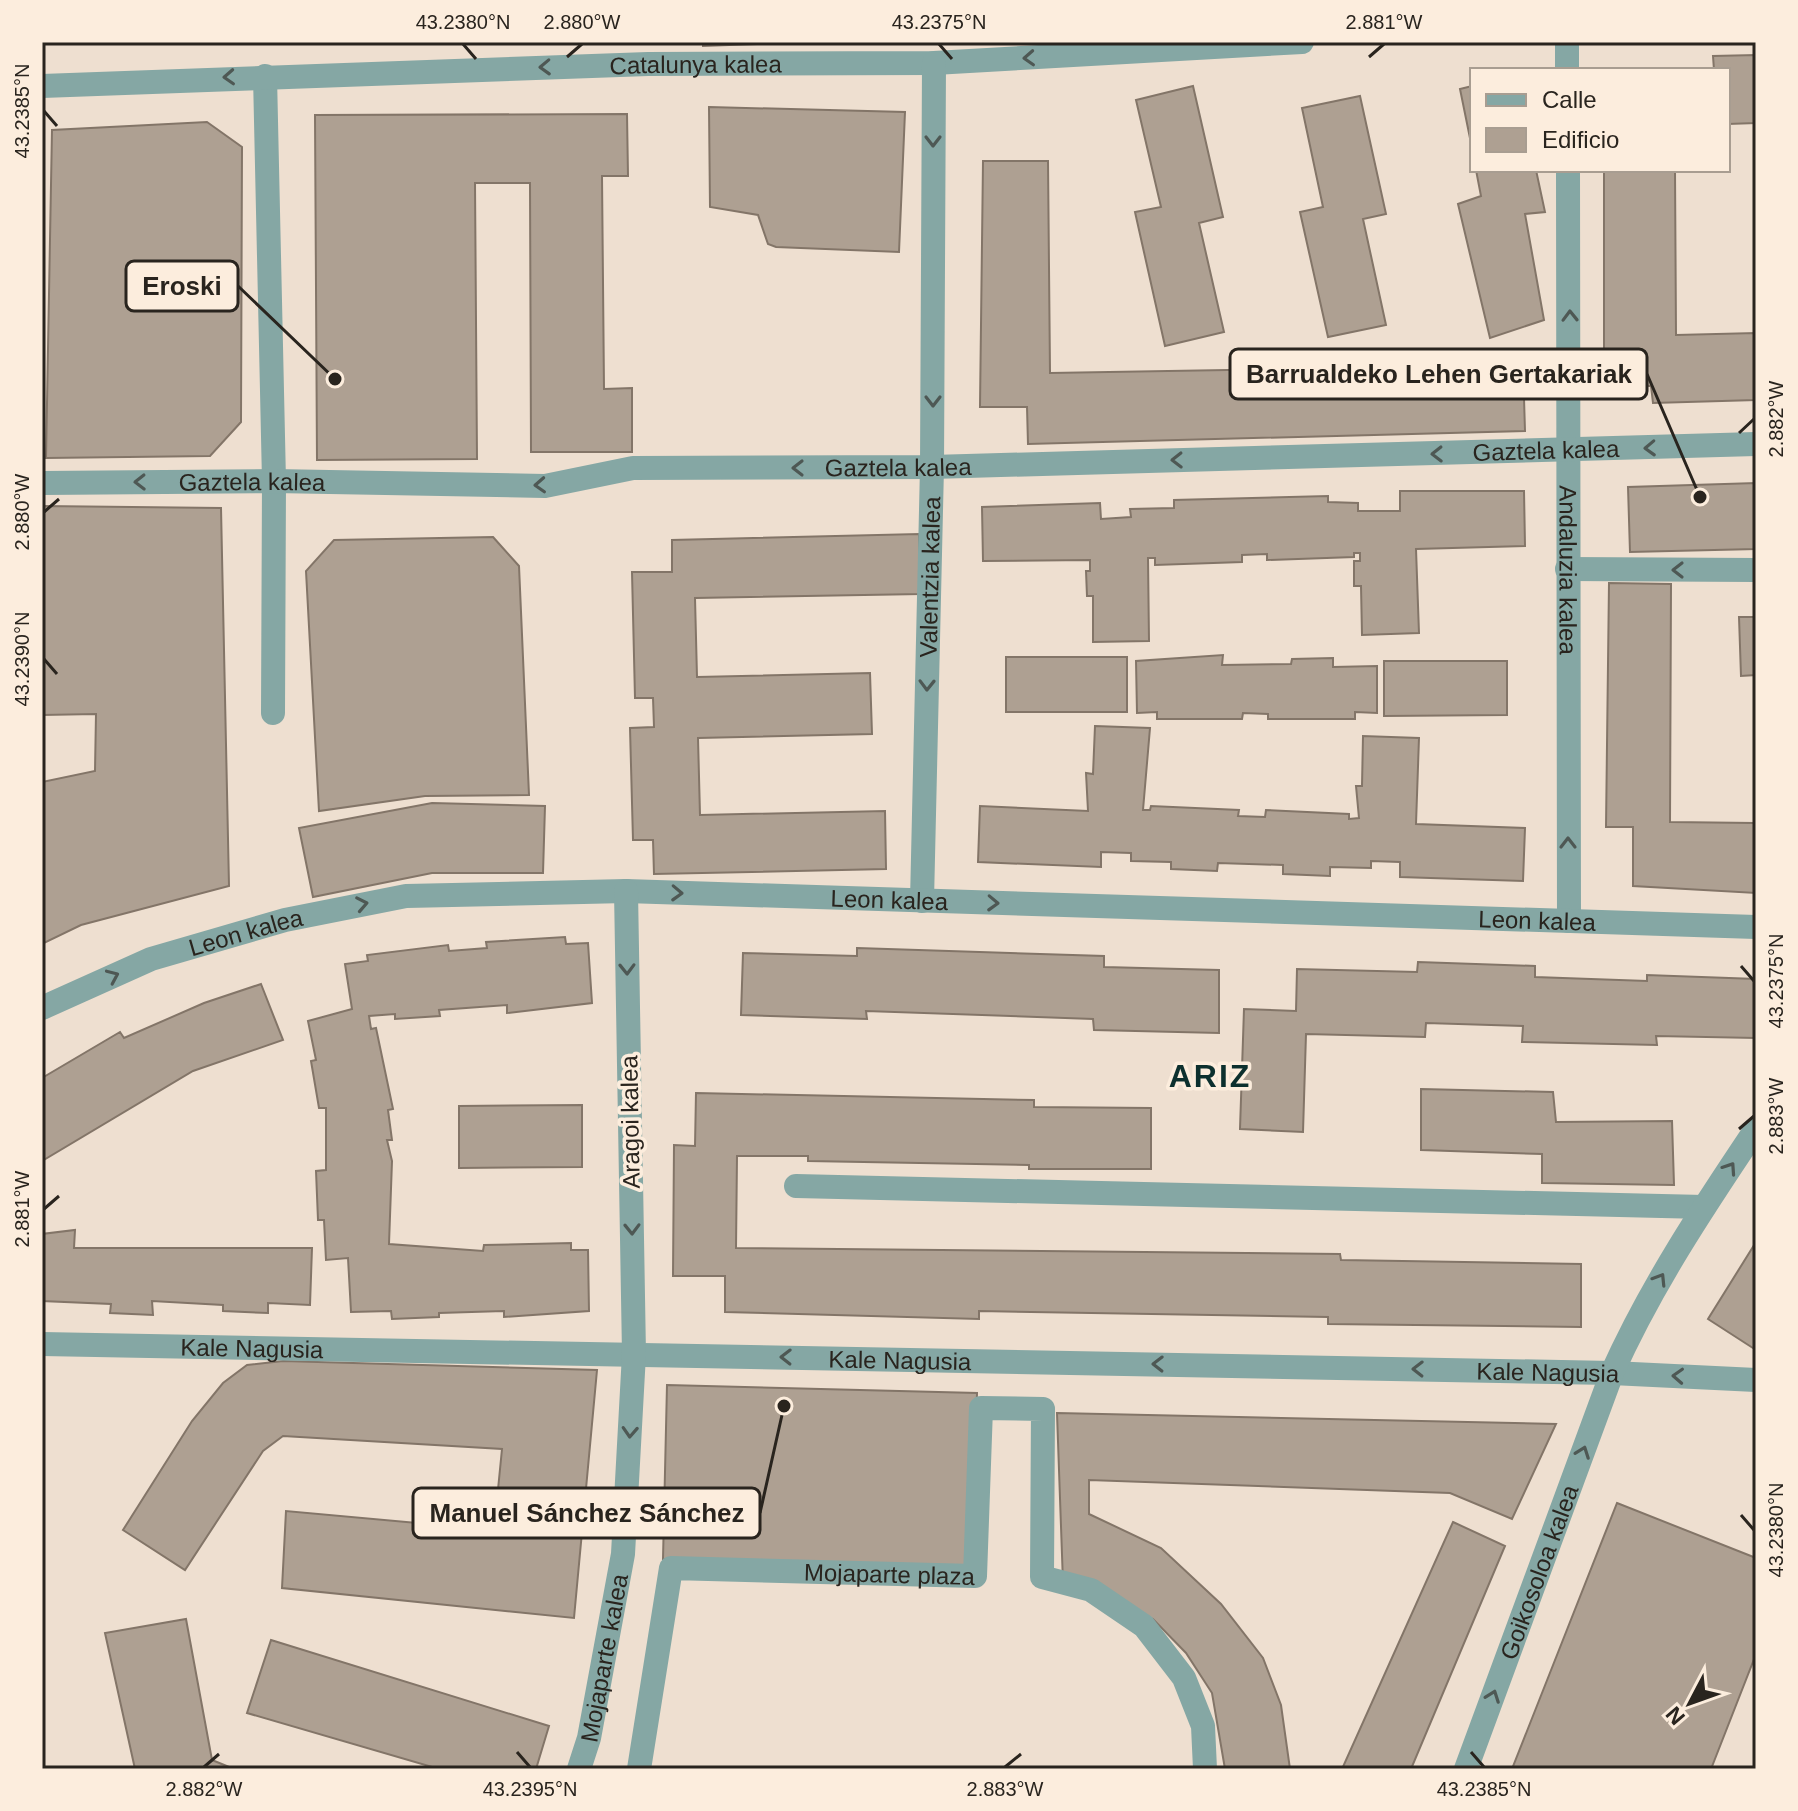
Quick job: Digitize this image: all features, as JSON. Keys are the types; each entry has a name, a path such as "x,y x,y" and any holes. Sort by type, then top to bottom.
{"street":[{"name":"Catalunya kalea","path":"42,86 647,53 934,63 1302,42"},
{"path":"1567,42 1567,68"},
{"name":"Valentzia kalea","path":"922,901 932,467 934,63"},
{"path":"265,76 274,481 273,713"},
{"name":"Andaluzia kalea","path":"1568,172 1571,450 1567,569 1569,921"},
{"name":"Gaztela kalea","path":"42,483 274,481 545,486 633,468 932,467 1756,444"},
{"path":"1567,569 1756,570"},
{"name":"Leon kalea","path":"42,1008 151,959 285,920 406,896 626,891 1756,927"},
{"name":"Aragoi kalea","path":"626,891 634,1354"},
{"name":"Goikosoloa kalea","path":"1466,1769 1612,1373 1642,1308 1756,1129"},
{"path":"796,1186 1704,1207"},
{"name":"Kale Nagusia","path":"42,1344 1612,1373 1756,1380"},
{"name":"Mojaparte kalea","path":"579,1769 589,1738 623,1554 634,1354"},
{"name":"Mojaparte plaza","path":"639,1769 671,1568 975,1576 981,1408 1043,1409 1042,1577 1091,1590 1144,1626 1184,1678 1203,1726 1205,1769"}],"building":[{"path":"703,42 809,42 703,46"},
{"path":"1756,55 1756,123 1730,124 1730,68 1714,68 1713,56"},
{"path":"1193,86 1223,217 1199,223 1224,332 1165,346 1135,212 1161,207 1136,100"},
{"path":"1470,86 1470,138 1460,89"},
{"path":"1360,96 1386,214 1363,219 1386,325 1328,337 1300,212 1323,207 1302,108"},
{"path":"709,107 905,112 899,252 776,247 768,244 758,215 710,207"},
{"path":"627,114 628,176 602,176 604,389 632,388 632,452 531,452 530,183 475,183 477,459 317,460 315,115"},
{"path":"207,122 242,147 241,422 210,456 46,458 52,130"},
{"path":"983,161 1048,161 1050,373 1523,365 1525,431 1028,444 1027,407 980,407"},
{"path":"1476,172 1536,172 1545,212 1525,214 1544,320 1490,338 1458,204 1481,196"},
{"path":"1604,172 1675,172 1676,335 1756,333 1756,400 1653,403 1651,386 1604,385"},
{"path":"1756,483 1756,549 1630,552 1628,487"},
{"path":"1400,491 1524,491 1525,546 1416,549 1419,633 1362,635 1361,586 1354,586 1354,561 1360,561 1360,553 1354,553 1354,557 1267,560 1267,554 1242,555 1242,562 1155,565 1155,558 1148,558 1149,641 1093,642 1093,596 1087,596 1086,571 1090,571 1090,560 983,561 982,507 1100,503 1101,519 1131,517 1130,509 1174,508 1174,500 1328,496 1328,502 1358,503 1358,511 1400,511"},
{"path":"42,506 221,508 229,886 81,925 42,944 42,782 95,771 96,714 42,715"},
{"path":"919,534 921,594 695,598 697,677 870,673 872,734 698,738 700,815 885,811 886,869 654,874 653,840 633,840 630,728 654,727 653,698 635,698 632,572 672,572 672,540"},
{"path":"493,537 519,566 529,795 425,796 319,811 306,571 334,540"},
{"path":"1609,583 1671,584 1670,822 1754,823 1756,893 1633,886 1633,827 1606,827"},
{"path":"1739,617 1756,617 1756,675 1741,676"},
{"path":"1223,655 1222,665 1291,664 1292,659 1333,658 1333,667 1377,666 1377,713 1355,712 1355,719 1268,719 1268,714 1243,713 1242,719 1157,719 1157,712 1137,713 1136,661"},
{"path":"1006,657 1127,657 1127,712 1006,712"},
{"path":"1384,661 1507,661 1507,715 1384,716"},
{"path":"1095,726 1150,728 1143,810 1150,810 1151,806 1239,810 1238,816 1265,817 1266,810 1349,814 1349,819 1359,818 1356,786 1362,786 1363,736 1419,738 1416,824 1525,828 1523,881 1400,877 1400,862 1371,861 1371,868 1330,867 1330,876 1283,874 1283,865 1218,863 1217,871 1171,869 1171,862 1131,861 1131,853 1101,852 1101,867 978,862 980,806 1088,811 1086,773 1093,774"},
{"path":"432,803 545,806 543,873 432,873 313,897 299,828"},
{"path":"565,937 566,944 588,943 592,1003 507,1013 507,1005 439,1010 440,1016 395,1019 395,1014 369,1016 371,1029 376,1028 393,1109 388,1110 392,1140 387,1140 392,1161 389,1244 483,1251 484,1245 571,1243 571,1250 588,1250 589,1311 504,1317 504,1311 439,1313 439,1317 392,1319 391,1311 351,1312 348,1258 326,1260 324,1220 318,1220 316,1171 326,1170 326,1108 319,1108 311,1061 316,1060 308,1021 352,1009 345,964 368,961 367,955 448,945 449,951 487,948 486,942"},
{"path":"857,948 1104,956 1104,967 1219,970 1219,1033 1094,1030 1093,1019 866,1011 867,1019 741,1015 743,953 857,956"},
{"path":"1418,962 1535,966 1535,977 1647,981 1647,975 1756,979 1756,1038 1656,1036 1657,1045 1522,1042 1523,1026 1426,1023 1425,1037 1306,1034 1303,1132 1240,1129 1244,1009 1296,1011 1297,969 1417,972"},
{"path":"261,984 283,1040 193,1071 42,1161 42,1078 120,1032 124,1038 204,1003"},
{"path":"1421,1089 1553,1092 1556,1122 1672,1121 1674,1185 1542,1183 1542,1154 1421,1150"},
{"path":"696,1093 1034,1100 1034,1107 1151,1108 1151,1169 1029,1169 1029,1165 808,1161 808,1156 737,1156 736,1248 1340,1254 1341,1260 1581,1264 1581,1327 1328,1324 1328,1317 979,1311 979,1319 725,1312 725,1276 673,1276 674,1145 695,1146"},
{"path":"582,1105 582,1167 459,1168 459,1106"},
{"path":"75,1230 74,1248 312,1248 310,1305 268,1303 268,1313 223,1311 223,1305 152,1301 153,1315 110,1313 111,1304 42,1301 42,1234"},
{"path":"1756,1242 1756,1350 1708,1319"},
{"path":"283,1361 597,1370 574,1618 282,1588 286,1511 494,1530 502,1449 283,1436 263,1451 185,1570 123,1530 192,1421 223,1383 247,1365"},
{"path":"667,1385 977,1393 973,1567 663,1559"},
{"path":"1057,1413 1556,1424 1512,1519 1450,1493 1089,1480 1089,1514 1161,1548 1221,1604 1263,1658 1281,1705 1290,1769 1225,1769 1212,1693 1186,1653 1153,1619 1063,1583"},
{"path":"1617,1503 1756,1558 1756,1654 1711,1769 1512,1769"},
{"path":"1453,1522 1505,1546 1411,1769 1342,1769"},
{"path":"186,1619 212,1760 234,1769 135,1769 105,1633"},
{"path":"271,1640 549,1726 536,1769 439,1769 247,1713"}],"place":[{"name":"Eroski","path":"335,379"},
{"name":"Barrualdeko Lehen Gertakariak","path":"1700,497"},
{"name":"Manuel Sánchez Sánchez","path":"784,1406"}],"district":[{"name":"ARIZ","path":"1210,1076"}]}
